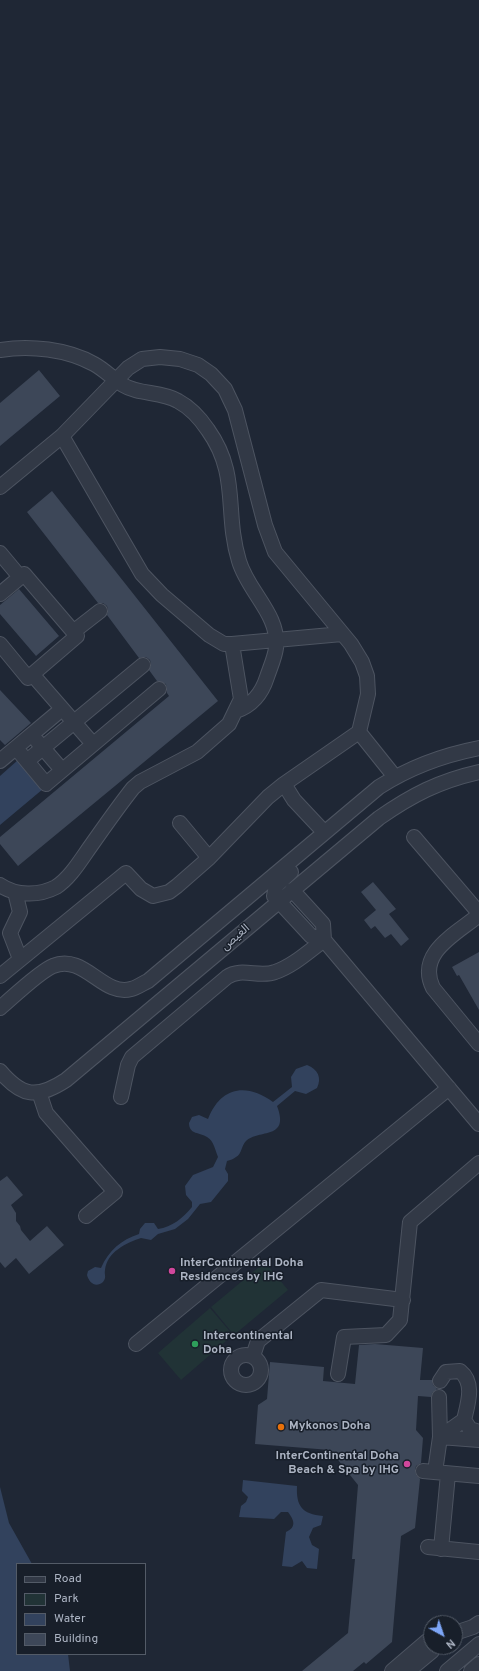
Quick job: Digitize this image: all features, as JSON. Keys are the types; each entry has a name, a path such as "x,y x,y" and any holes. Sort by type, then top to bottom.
{"street":[{"path":"0,350 35,349 74,355 94,364 130,388 160,393 177,400 197,415 213,437 228,472 232,524 238,560 249,586 272,620 276,640 276,649 267,678 258,696 246,708 236,711"},
{"path":"0,486 62,436 128,368 142,359 160,357 180,359 198,365 211,374 225,389 235,410 265,525 275,552 342,634 362,662 367,676 368,694 359,732 284,784 268,797 210,858 177,886 158,896 153,896 141,889 126,873 0,976"},
{"path":"62,436 142,574 162,595 209,635 224,644 232,644 342,634"},
{"path":"0,553 20,577"},
{"path":"0,594 24,574 77,636 28,678 0,644"},
{"path":"73,632 100,611"},
{"path":"0,885 15,892 39,893 56,886 64,880 133,788 140,782 197,752 221,733 229,724 241,699 240,687 236,678 232,644"},
{"path":"27,761 143,665"},
{"path":"32,674 93,744"},
{"path":"16,748 46,784 159,689"},
{"path":"0,761 62,709"},
{"path":"359,732 395,777"},
{"path":"32,735 62,770"},
{"name":"الغيص","path":"0,1008 52,966 65,963 81,967 106,984 122,990 131,989 148,981 379,787 421,764 456,752 479,748"},
{"name":"الغيص","path":"0,1071 11,1084 20,1090 39,1092 54,1087 66,1080 379,818 407,798 433,786 460,776 479,772"},
{"path":"284,784 294,800 324,832"},
{"path":"180,823 210,858"},
{"path":"414,837 479,914 437,949 430,959 428,969 428,979 433,988 479,1044"},
{"path":"304,850 300,863 274,890 274,896 311,936 324,940 479,1124"},
{"path":"292,890 323,924 324,940"},
{"path":"15,892 20,912 10,933 20,959"},
{"path":"121,1097 128,1065 132,1057 227,977 235,973 274,973 299,959 324,940"},
{"path":"136,1344 449,1088"},
{"path":"39,1092 46,1113 115,1192 86,1216"},
{"path":"338,1374 344,1337 386,1335 400,1320 410,1222 479,1163"},
{"path":"253,1356 258,1341 321,1290 403,1300"},
{"path":"440,1381 446,1372 453,1371 460,1371 468,1379 470,1386 464,1420 470,1429 479,1432"},
{"path":"439,1398 440,1437 435,1472 434,1548 479,1552"},
{"path":"440,1437 464,1420"},
{"path":"440,1437 479,1440"},
{"path":"435,1472 479,1476"},
{"path":"463,1631 479,1623"},
{"path":"392,1671 423,1644"},
{"path":"447,1671 479,1644"},
{"path":"408,1671 427,1655"},
{"path":"471,1671 479,1664"}],"green space":[{"path":"265,1262 288,1290 234,1335 211,1307"},
{"name":"Intercontinental Doha","path":"210,1308 233,1335 181,1380 158,1353"}],"water":[{"path":"18,760 43,789 0,825 0,776"},
{"path":"307,1065 314,1069 318,1074 319,1081 317,1088 306,1094 295,1091 277,1106 280,1117 279,1124 276,1129 271,1132 252,1137 243,1145 238,1156 227,1161 225,1169 228,1174 228,1181 211,1202 200,1204 188,1219 175,1229 158,1234 151,1240 141,1238 118,1249 109,1258 103,1282 98,1285 93,1284 88,1278 88,1271 95,1267 101,1268 116,1246 139,1234 140,1229 145,1223 154,1223 158,1229 163,1228 177,1221 192,1207 192,1202 186,1195 185,1186 193,1175 213,1167 218,1157 213,1143 204,1135 195,1133 189,1127 192,1117 199,1115 208,1119 213,1108 220,1100 227,1094 236,1091 244,1090 254,1092 273,1102 292,1087 291,1077 296,1069"},
{"path":"243,1480 297,1486 299,1504 302,1508 310,1513 323,1516 321,1525 313,1528 309,1537 312,1545 319,1549 317,1569 307,1568 302,1561 292,1567 282,1566 286,1532 293,1526 292,1518 288,1512 281,1512 274,1519 239,1517 241,1506 246,1502 248,1497 242,1491"},
{"path":"0,1487 9,1523 31,1563 16,1563 16,1655 68,1655 70,1671 0,1671"}],"building":[{"path":"39,370 60,396 0,446 0,403"},
{"path":"52,491 218,701 18,866 0,844 0,837 169,696 167,693 166,684 157,681 149,670 151,664 150,660 146,657 139,658 107,615 107,606 103,603 98,603 27,512"},
{"path":"19,589 59,636 36,656 0,614 0,605"},
{"path":"0,690 31,723 5,745 0,740"},
{"path":"373,882 396,909 389,914 409,939 401,946 391,934 385,938 375,926 371,929 364,920 376,910 361,892"},
{"path":"479,952 479,1010 459,975 457,976 452,967"},
{"path":"7,1176 23,1195 11,1205 16,1213 16,1221 30,1241 47,1226 64,1245 29,1274 16,1258 5,1268 0,1262 0,1181"},
{"path":"375,1344 423,1348 420,1380 432,1380 433,1385 437,1389 432,1393 431,1397 418,1396 416,1430 423,1438 421,1463 416,1466 415,1470 416,1475 420,1479 415,1528 401,1536 392,1642 366,1664 364,1662 353,1671 302,1671 348,1633 355,1559 352,1559 358,1485 330,1450 255,1444 258,1405 267,1399 270,1362 324,1367 323,1381 355,1384 359,1345"}],"place":[{"name":"InterContinental Doha Residences by IHG","path":"172,1271"},
{"name":"Intercontinental Doha","path":"195,1344"},
{"name":"Mykonos Doha","path":"281,1427"},
{"name":"InterContinental Doha Beach & Spa by IHG","path":"407,1464"}]}
